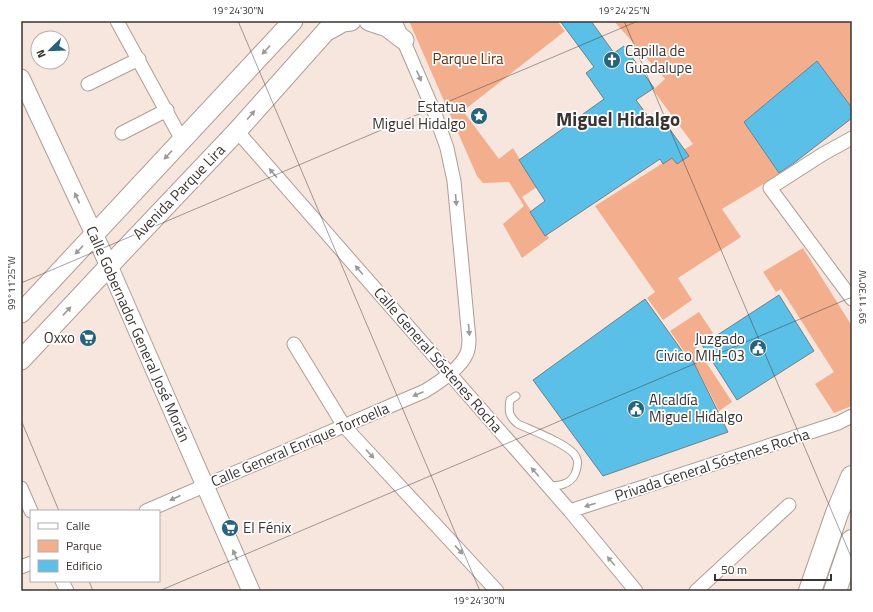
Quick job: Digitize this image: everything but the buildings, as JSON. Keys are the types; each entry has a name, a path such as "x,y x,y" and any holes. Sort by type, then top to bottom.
{"highway":[{"path":"810,591 837,513 852,477"},
{"path":"825,591 852,511"},
{"path":"835,591 852,541"}],"main road":[{"path":"21,313 293,21"},
{"name":"Avenida Parque Lira","path":"21,360 237,131 330,26 351,21"},
{"path":"369,21 387,27 404,40"},
{"path":"805,591 838,493 852,465"}],"street":[{"path":"117,21 167,110 182,140"},
{"name":"Calle General Enrique Torroella","path":"148,510 425,391 437,384 450,373 466,356 470,339 454,181 447,148 435,114 395,21"},
{"path":"88,84 139,59"},
{"name":"Calle Gobernador General José Morán","path":"21,78 109,266 251,591"},
{"path":"122,133 167,110"},
{"name":"Calle General Sóstenes Rocha","path":"237,131 450,373 548,486 636,591"},
{"path":"852,138 823,154 770,188 852,299"},
{"path":"294,344 344,426 497,591"},
{"name":"Privada General Sóstenes Rocha","path":"570,512 838,423 852,416"},
{"path":"21,488 31,510"},
{"path":"696,591 789,505"},
{"path":"21,568 30,564"},
{"path":"62,582 67,591"}],"lane":[{"path":"516,396 510,400 509,410 511,419 518,424 570,448 577,457 577,468 573,477 566,483 559,486 548,486"}],"green space":[{"name":"Parque Lira","path":"409,21 557,21 565,31 463,111 499,159 513,148 537,187 522,197 549,238 522,258 503,224 524,206 509,182 483,183 477,176"},
{"path":"614,21 852,21 852,108 817,61 744,122 780,174 722,209 741,237 678,278 692,300 663,320 647,298 655,292 595,206 693,144 653,90 665,79"},
{"path":"803,248 852,326 852,406 834,413 815,384 834,372 781,289 776,292 763,272"},
{"path":"699,312 713,333 695,345 732,402 719,411 700,374 670,331"}],"place":[{"name":"Capilla de Guadalupe","path":"612,60"},
{"name":"Estatua Miguel Hidalgo","path":"479,116"},
{"name":"Oxxo","path":"88,338"},
{"name":"Juzgado Civico MIH-03","path":"758,348"},
{"name":"Alcaldía Miguel Hidalgo","path":"636,409"},
{"name":"El Fénix","path":"230,528"}],"district":[{"name":"Miguel Hidalgo","path":"618,119"}]}
